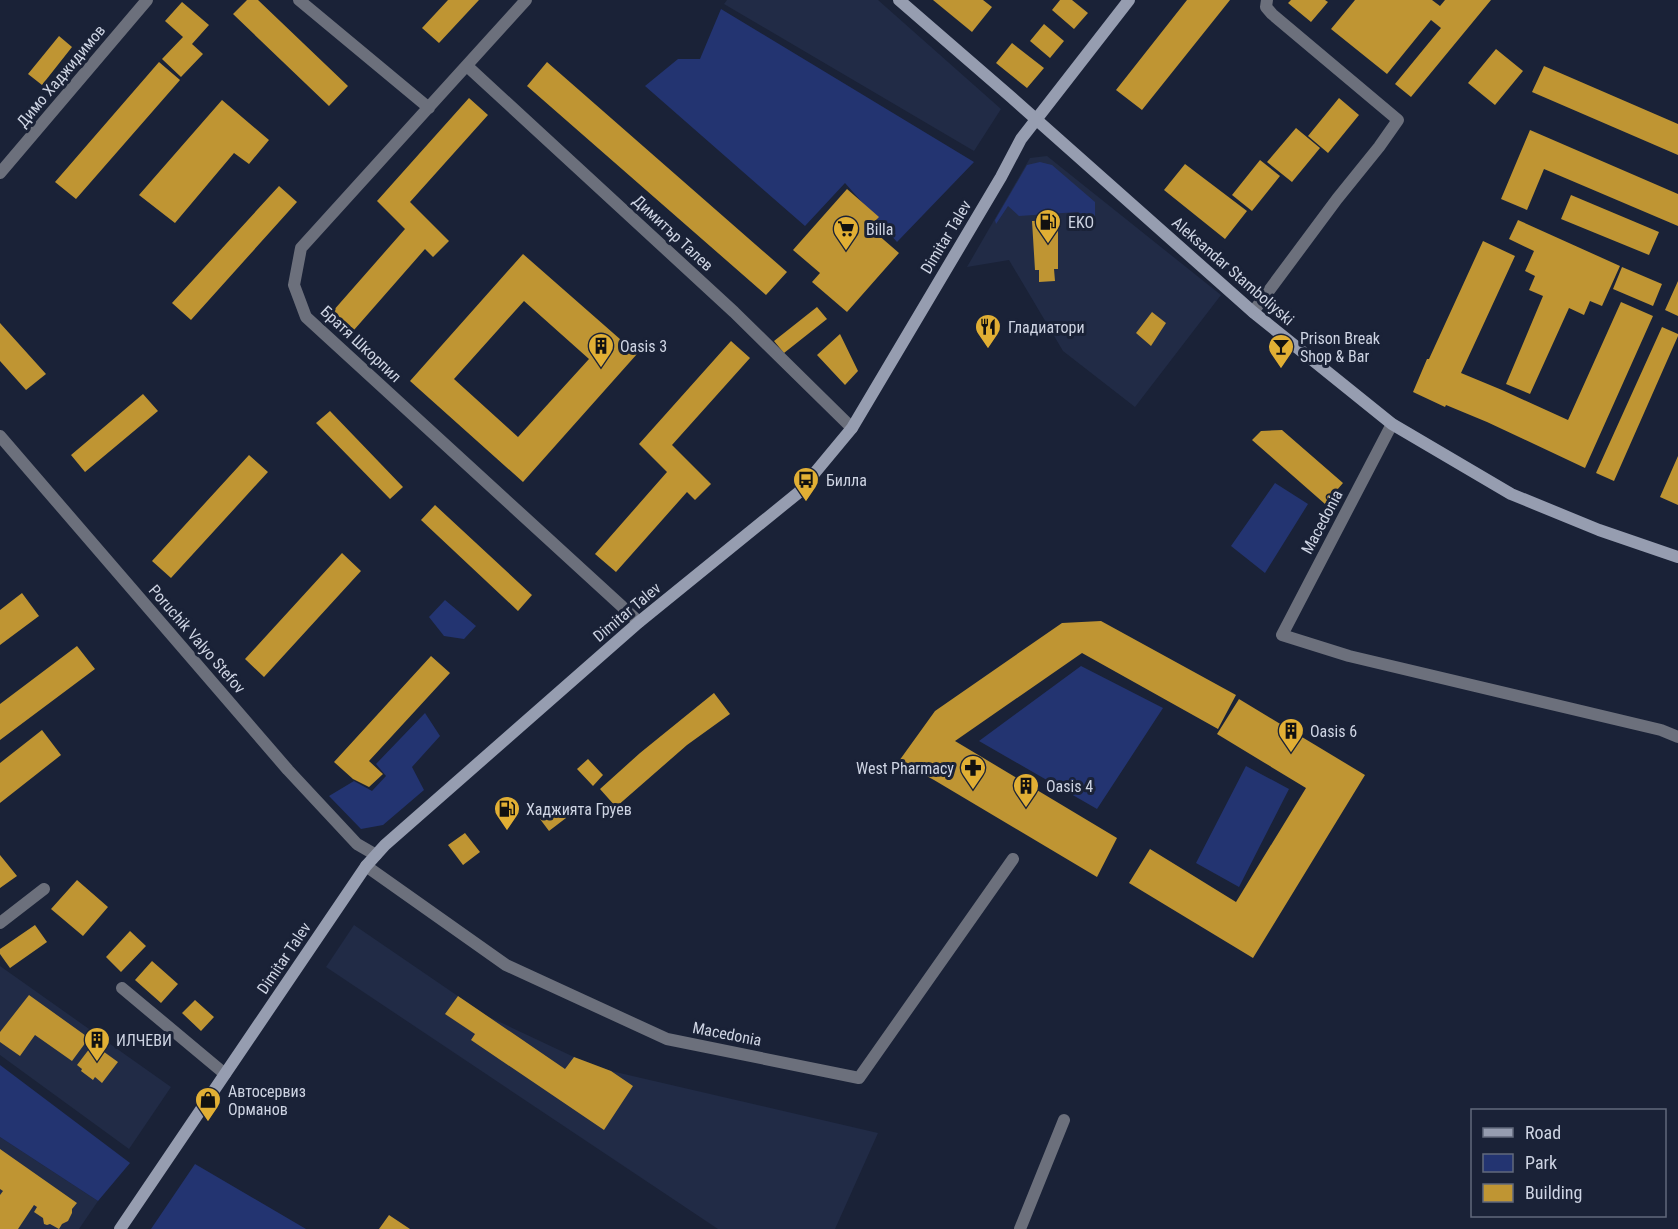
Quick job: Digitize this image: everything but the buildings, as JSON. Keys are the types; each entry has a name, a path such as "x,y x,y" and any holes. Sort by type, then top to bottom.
{"street":[{"name":"Димо Хаджидимов","path":"0,173 147,0"},
{"path":"298,0 429,108"},
{"name":"Братя Шкорпил","path":"526,0 301,248 294,285 306,317 639,622"},
{"name":"Aleksandar Stamboliyski","path":"899,0 1253,312 1392,424 1511,494 1599,530 1678,557"},
{"name":"Dimitar Talev","path":"120,1229 366,866 385,844 639,622 798,493 852,428 1001,177 1021,139 1129,0"},
{"path":"1253,312 1398,120 1272,14 1266,8 1267,0"},
{"name":"Димитър Талев","path":"467,66 734,312 852,428"},
{"name":"Macedonia","path":"1392,424 1282,635 1349,656 1661,730 1678,737"},
{"name":"Poruchik Valyo Stefov","path":"0,436 288,770 357,844 376,855"},
{"name":"Macedonia","path":"366,866 506,965 667,1038 859,1078 1013,859"},
{"path":"0,923 44,889"},
{"path":"122,988 225,1074"},
{"path":"1020,1229 1064,1120"}],"shaded area":[{"path":"727,0 878,0 1001,109 974,151 724,4"},
{"path":"1047,156 1221,295 1135,407 1063,351 1009,260 967,267 1030,158"},
{"path":"354,925 487,1016 574,1057 611,1071 878,1133 835,1229 718,1229 326,967"},
{"path":"0,966 171,1087 129,1149 0,1055"},
{"path":"0,1137 98,1201 79,1229 0,1229"}],"green space":[{"path":"721,9 974,162 897,242 845,183 805,226 645,86 678,59 700,59"},
{"path":"1040,162 1052,165 1095,202 1095,216 1088,219 1078,212 1019,216 1008,206 996,224 995,220 1027,165"},
{"path":"1275,483 1308,504 1265,573 1231,546"},
{"path":"445,600 476,626 464,639 444,636 429,617"},
{"path":"1081,666 1163,708 1097,809 979,741"},
{"path":"425,713 440,736 412,767 424,790 383,825 361,829 329,796 354,781 372,791 386,776 376,764"},
{"path":"1246,766 1289,789 1239,887 1196,863"},
{"path":"0,1065 130,1163 98,1201 0,1137"},
{"path":"195,1164 306,1229 151,1229"}],"place":[{"name":"EKO","path":"1048,245"},
{"name":"Billa","path":"846,252"},
{"name":"Гладиатори","path":"988,350"},
{"name":"Oasis 3","path":"601,369"},
{"name":"Prison Break Shop & Bar","path":"1281,370"},
{"name":"Билла","path":"806,503"},
{"name":"Oasis 6","path":"1291,754"},
{"name":"West Pharmacy","path":"973,791"},
{"name":"Oasis 4","path":"1026,809"},
{"name":"Хаджията Груев","path":"507,832"},
{"name":"ИЛЧЕВИ","path":"97,1063"},
{"name":"Автосервиз Орманов","path":"208,1123"}]}
